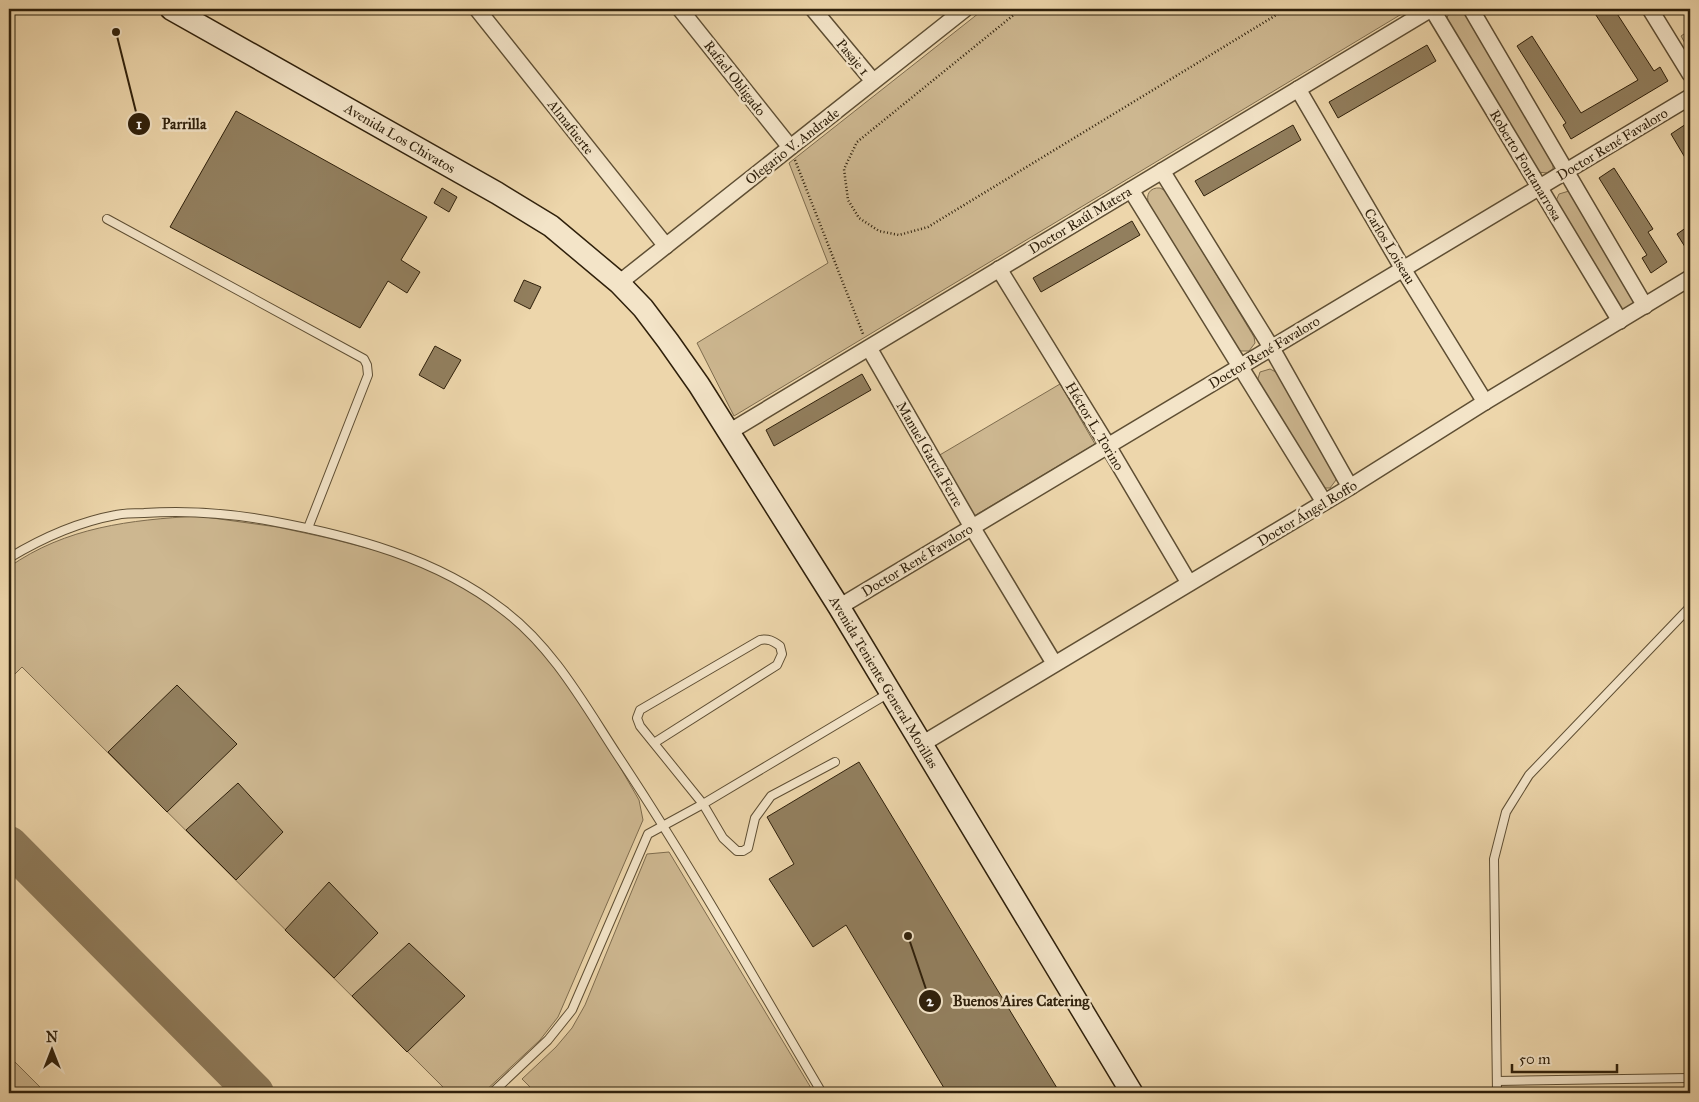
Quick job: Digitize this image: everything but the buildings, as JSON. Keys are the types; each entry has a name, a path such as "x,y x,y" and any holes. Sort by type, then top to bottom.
{"main road":[{"name":"Avenida Los Chivatos","path":"171,9 520,207 551,226 619,283"},
{"name":"Avenida Teniente General Morillas","path":"619,283 643,308 668,341 729,432 922,744 1132,1093"}],"street":[{"name":"Almafuerte","path":"477,9 666,246"},
{"name":"Rafael Obligado","path":"680,9 790,147"},
{"name":"Pasaje 1","path":"813,9 873,81"},
{"name":"Doctor Raúl Matera","path":"729,432 1431,9"},
{"name":"Roberto Fontanarrosa","path":"1431,9 1620,321"},
{"path":"1471,9 1645,306"},
{"path":"1650,9 1690,74"},
{"name":"Olegario V. Andrade","path":"619,283 873,81 956,11"},
{"name":"Carlos Loiseau","path":"1298,89 1403,269 1485,402"},
{"name":"Doctor René Favaloro","path":"838,607 1690,97"},
{"path":"1162,171 1272,347 1350,487"},
{"path":"1131,190 1324,502"},
{"name":"Héctor L. Torino","path":"999,269 1190,583"},
{"name":"Doctor Ángel Roffo","path":"922,744 1350,487 1485,402 1690,278"},
{"name":"Manuel García Ferre","path":"868,348 1054,664"}],"lane":[{"path":"107,219 364,358 368,374 308,528"},
{"path":"9,558 37,541 79,525 118,514 198,511 246,516 308,528 428,564 466,584 503,609 528,632 555,662 581,697 664,824 822,1093"},
{"path":"1497,1093 1494,859 1506,812 1529,775 1690,607"},
{"path":"654,743 777,665 782,654 780,646 771,640 760,640 640,710 637,718 640,726 703,804 724,838 737,851 743,851 748,848 755,818 771,796 835,762"},
{"path":"492,1093 548,1040 572,1010 648,834 703,804 890,692"},
{"path":"1497,1081 1690,1078"}],"path":[{"path":"1021,9 857,142 844,168 848,200 859,218 879,231 899,235 928,227 1286,9"},
{"path":"790,147 868,348"}],"shaded area":[{"path":"984,9 1410,9 734,416 697,343 828,263 789,163"},
{"path":"1459,10 1465,13 1553,159 1553,169 1547,173 1537,172 1446,20 1449,13"},
{"path":"1690,30 1690,52 1681,36"},
{"path":"1160,188 1166,191 1254,337 1255,343 1249,351 1241,351 1235,347 1149,204 1149,192"},
{"path":"1569,191 1572,193 1635,303 1621,311 1556,201 1559,194"},
{"path":"1270,369 1276,372 1336,473 1336,480 1330,488 1323,488 1257,382 1260,372"},
{"path":"1060,384 1095,444 974,516 938,456"},
{"path":"198,516 277,527 382,552 424,567 460,584 497,609 528,637 555,668 587,710 639,800 643,820 558,1017 540,1040 483,1093 449,1093 22,667 9,680 9,567 31,553 76,534 123,523"},
{"path":"669,852 814,1093 536,1093 522,1079 556,1047 572,1028 585,1005 647,854"},
{"path":"9,1056 46,1093 9,1093"}],"taxiway":[{"path":"9,845 255,1093"}],"place":[{"name":"Parrilla","path":"116,32"},
{"name":"Buenos Aires Catering","path":"908,936"}]}
